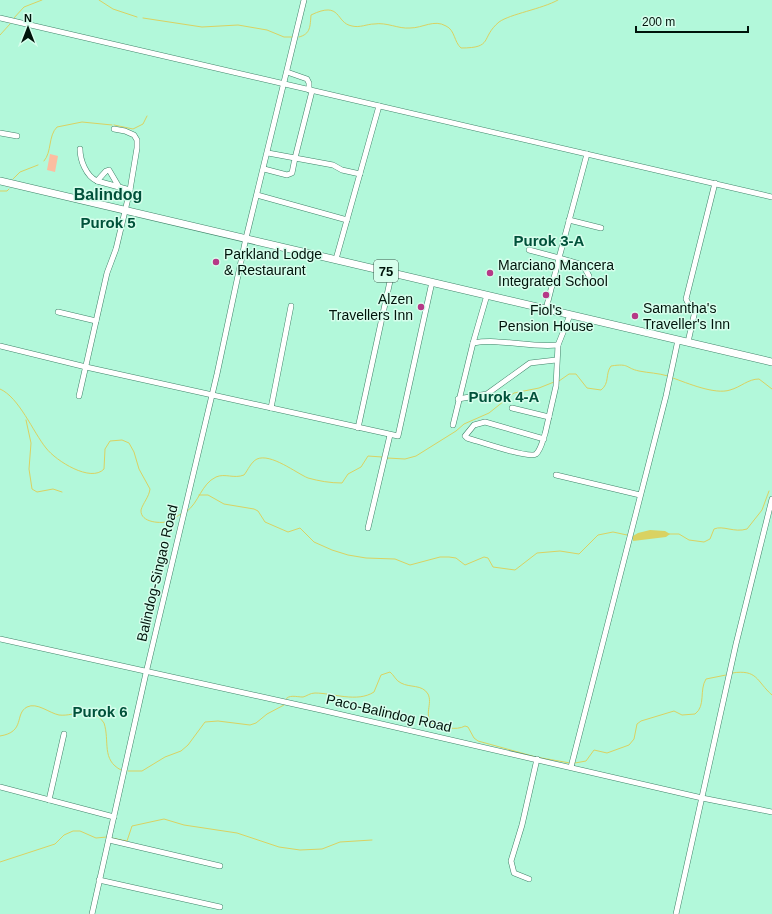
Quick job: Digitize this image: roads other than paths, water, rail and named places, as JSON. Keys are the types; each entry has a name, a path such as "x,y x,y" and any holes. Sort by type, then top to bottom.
{"highway":[{"name":"75","path":"0,181 772,362"}],"street":[{"name":"Balindog-Singao Road","path":"92,914 146,673 212,396 246,238 268,153 304,0"},
{"path":"0,18 772,197"},
{"path":"264,169 290,175 295,158 311,90 307,79 287,72"},
{"path":"336,260 379,106"},
{"path":"79,396 109,266 116,249 130,190 137,140 136,137 130,133 114,129"},
{"path":"0,133 17,136"},
{"path":"80,149 82,162 92,178 97,181 130,190"},
{"path":"268,153 333,165 342,170 360,174"},
{"path":"546,309 587,154"},
{"path":"97,181 106,171 109,170 119,187"},
{"path":"688,342 695,308 688,303 686,299 715,183"},
{"path":"257,195 347,220"},
{"path":"570,220 601,228"},
{"path":"529,250 584,265 589,276"},
{"path":"358,428 392,272"},
{"path":"0,346 86,368 398,436 432,282"},
{"path":"453,424 458,399 487,295"},
{"path":"271,408 291,306"},
{"path":"58,312 96,321"},
{"path":"544,439 485,422 474,425 465,436 467,438 531,455 537,453 544,439 556,381 558,345 570,315"},
{"path":"571,767 678,340"},
{"path":"473,343 499,342 532,346 558,345"},
{"path":"458,399 487,394 530,363 556,360"},
{"path":"512,408 549,417"},
{"path":"368,528 390,434"},
{"path":"556,475 640,495"},
{"path":"676,914 702,798 769,519 772,499"},
{"name":"Paco-Balindog Road","path":"0,639 146,673 321,710 702,798 772,812"},
{"path":"49,800 64,734"},
{"path":"529,879 514,873 510,861 522,825 537,759"},
{"path":"0,788 114,818"},
{"path":"109,840 220,866"},
{"path":"99,880 220,907"}],"waterway":[{"path":"13,19 24,7 42,0"},
{"path":"99,0 113,9 137,17"},
{"path":"299,37 308,32 311,15 328,10 333,11 343,21 352,26 379,24 401,28 415,28 437,23 442,24 451,30 461,48 471,48 483,44 493,28 504,19 558,0"},
{"path":"143,18 202,27 238,25 267,30 284,37 293,37"},
{"path":"0,35 10,24"},
{"path":"114,125 133,129 143,124 147,116"},
{"path":"44,161 48,153 52,135 57,127 82,122 112,125"},
{"path":"13,179 20,172 38,165"},
{"path":"0,191 7,191 9,189"},
{"path":"559,381 569,374 576,374 587,388 601,390 606,384 609,369 611,366 617,365 625,365 635,370 668,376"},
{"path":"673,378 701,388 717,391 734,389 751,380 759,379 772,389"},
{"path":"387,458 405,459 416,456 456,431 464,424 489,413 514,393 539,388 554,382"},
{"path":"0,389 13,399 46,448 57,459 74,469 83,472 98,473 104,469 105,449 110,441 122,440 129,443 134,452 139,469 150,489 141,510 144,518 152,522 166,522 181,514"},
{"path":"26,420 31,443 29,469 32,489 37,492 53,489 62,492"},
{"path":"186,512 194,504 203,489 211,480 219,476 244,475 251,464 257,459 263,458 276,461 308,478 325,482 342,483 348,474 361,467 368,456 382,457"},
{"path":"669,534 679,534 689,540 704,542 710,539 714,529 717,528 738,530 747,529 762,510 769,491"},
{"path":"199,495 208,495 224,504 254,509 258,511 265,522 288,532 300,528 314,542 332,550 348,555 366,558 395,559 410,565 440,557 456,558 465,565 484,557 488,558 493,567 515,570 537,553 560,551 579,554 598,535 613,532 627,535"},
{"path":"285,700 291,696 303,697 312,693 322,693 345,697 360,697 374,692 381,675 390,672 399,682 419,687 428,694 428,713 430,721 433,724 453,728 465,726 468,727 474,738 478,741 536,757 570,763"},
{"path":"732,673 741,672 756,677 772,695"},
{"path":"575,763 586,761 594,750 607,753 629,745 634,739 637,724 641,721 674,711 682,715 695,714 700,707 706,679 726,675"},
{"path":"128,771 142,771 165,757 181,751 188,745 205,722 218,721 250,725 256,723 267,714 284,705"},
{"path":"0,736 8,734 17,727 21,714 27,707 35,706 59,715 88,712 99,717 104,723 108,755 115,766 121,770"},
{"path":"112,838 127,841 132,826 164,819 184,825 237,833 279,847 300,850 322,849 340,842 372,840"},
{"path":"0,862 55,844 64,835 73,831 80,831 96,838 107,837"}],"place":[{"name":"Parkland Lodge & Restaurant","path":"216,262"},
{"name":"Marciano Mancera Integrated School","path":"490,273"},
{"name":"Fiol's Pension House","path":"546,295"},
{"name":"Alzen Travellers Inn","path":"421,307"},
{"name":"Samantha's Traveller's Inn","path":"635,316"}],"district":[{"name":"Balindog","path":"108,194"},
{"name":"Purok 5","path":"108,222"},
{"name":"Purok 3-A","path":"549,240"},
{"name":"Purok 4-A","path":"504,396"},
{"name":"Purok 6","path":"100,711"}]}
